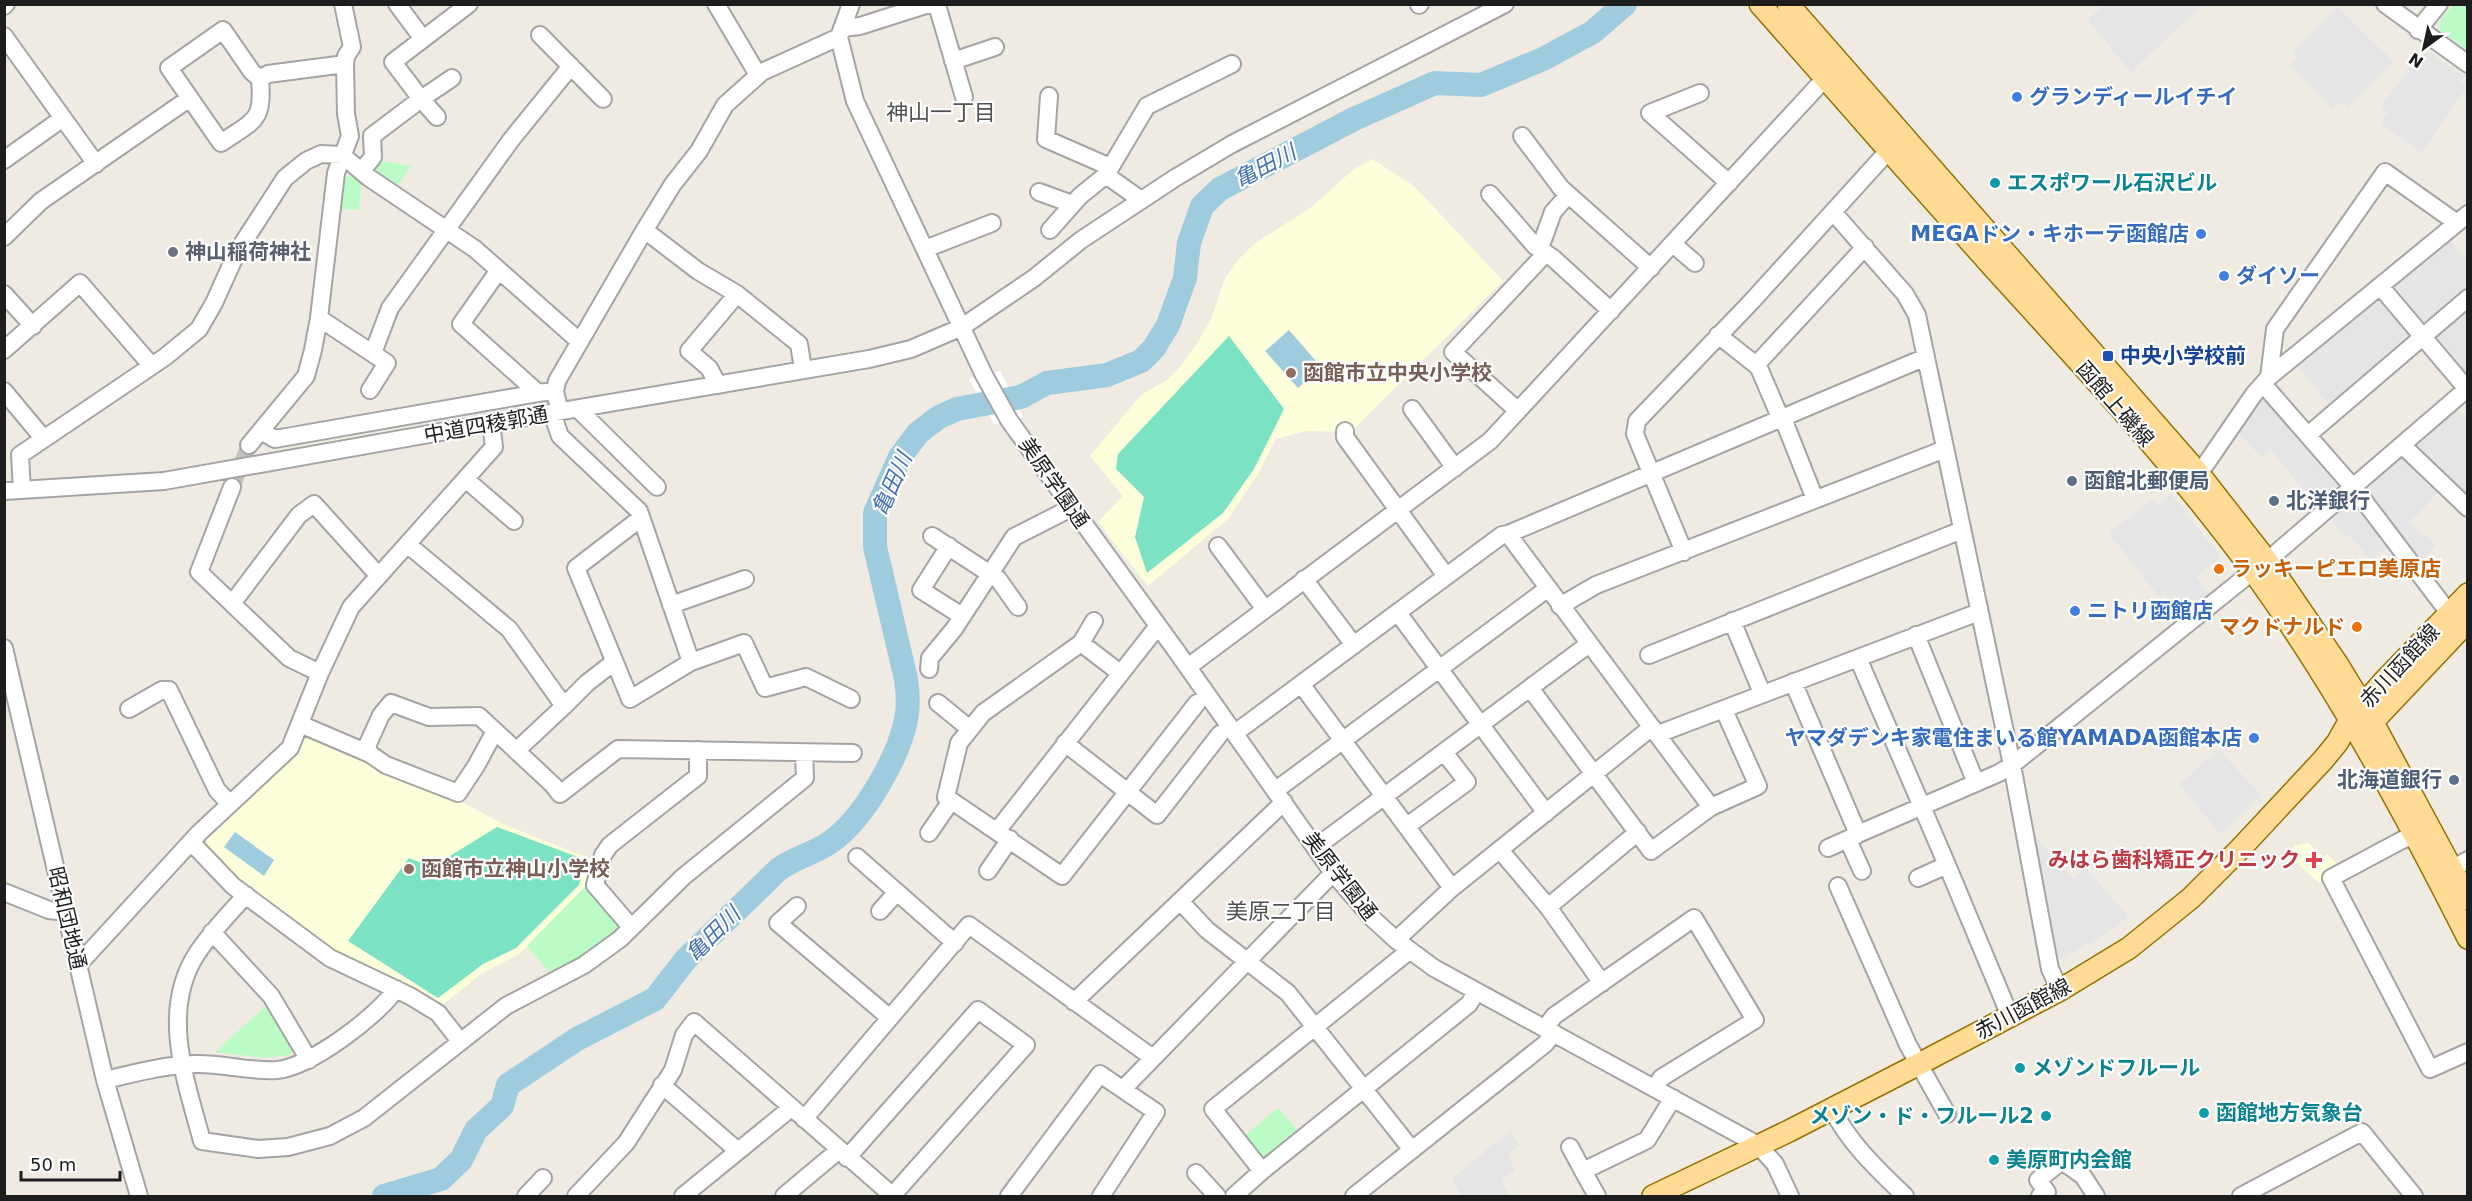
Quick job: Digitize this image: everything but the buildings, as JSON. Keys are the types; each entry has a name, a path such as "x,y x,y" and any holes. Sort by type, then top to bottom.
{"main road":[{"name":"函館上磯線","path":"1760,4 1834,73 2199,474 2260,566"},
{"name":"函館上磯線","path":"1788,4 1834,73 1890,149 2180,479 2260,566 2338,665 2378,765 2468,938"},
{"name":"赤川函館線","path":"1653,1197 1919,1065 2060,990 2129,948 2191,898 2240,849 2337,743 2462,622 2468,594"},
{"name":"函館上磯線","path":"2361,721 2460,864 2468,899"}],"street":[{"path":"249,446 306,376 319,318 336,173 350,136 346,114 345,64 346,56 352,47 343,4"},
{"path":"397,4 423,39"},
{"path":"437,117 393,62 469,4"},
{"path":"716,4 758,75"},
{"path":"841,33 851,4"},
{"path":"691,662 639,511 560,436 556,412 557,381 673,184 699,151 725,105 758,75 841,33 937,4 964,98"},
{"name":"中道四稜郭通","path":"4,491 164,481 900,352 962,327 1034,278 1081,240 1140,200 1253,133 1505,4"},
{"path":"2385,4 2468,64"},
{"path":"2418,30 2439,4"},
{"path":"224,30 252,72 260,79 262,106 254,120 221,143 169,68 224,30"},
{"name":"美原学園通","path":"841,33 855,101 984,375 1009,420 1188,667 1227,734 1280,796 1333,873 1359,905 1403,946 1476,992 1758,1145 1775,1164 1790,1197"},
{"path":"540,35 603,99"},
{"path":"5,37 96,164"},
{"path":"953,61 995,47"},
{"path":"260,79 268,74 345,64"},
{"path":"1050,230 1072,204 1108,171 1147,106 1232,64"},
{"path":"373,353 390,308 511,140 571,66"},
{"path":"1188,667 1490,441 1834,73"},
{"path":"362,170 373,157 372,136 452,78"},
{"path":"1700,93 1650,113 1729,183"},
{"path":"1049,96 1046,139 1108,171 1140,200"},
{"path":"4,237 41,201 190,98"},
{"path":"4,160 63,118"},
{"path":"1522,136 1568,195 1651,268"},
{"path":"1684,552 1635,434 1635,425 1890,149"},
{"path":"22,490 20,454 173,351 199,329 214,303 237,252 285,178 306,161 321,154 342,154 368,177 475,249 579,341"},
{"path":"2199,474 2266,380 2462,218 2385,172 2275,329 2266,380 2308,435 2462,622"},
{"path":"1039,192 1072,204"},
{"path":"1490,194 1535,246 1611,311"},
{"path":"1518,411 1453,352 1543,251 1553,212 1568,195"},
{"path":"1833,212 1905,294 1917,315 2012,765 2050,969 2060,990"},
{"path":"925,249 992,223"},
{"path":"651,235 698,271 737,294 799,344 803,369"},
{"path":"1673,244 1695,263"},
{"path":"1756,365 1865,247"},
{"path":"499,270 461,324 538,393"},
{"path":"4,350 80,283 151,365"},
{"path":"1828,848 2000,773 2012,765 2260,566 2402,445 2465,397 2423,338 2380,286"},
{"path":"4,294 33,326"},
{"path":"718,385 709,368 689,351 737,294"},
{"path":"2308,435 2468,298"},
{"path":"319,318 387,363 370,390"},
{"path":"1718,335 1759,368 1815,500"},
{"path":"1065,743 1157,815 1227,734 1301,684 1502,535 1926,357"},
{"path":"4,391 43,438"},
{"path":"261,431 275,439 538,393 555,392"},
{"path":"578,409 657,487"},
{"path":"1412,409 1455,468"},
{"path":"78,965 199,833 290,748 320,673 351,607 494,447 491,423"},
{"path":"1345,431 1345,437 1446,576"},
{"path":"2402,445 2468,508"},
{"path":"1560,606 1596,585 1945,449"},
{"path":"470,483 514,521"},
{"path":"232,487 199,572 290,658 320,673"},
{"path":"237,597 299,515 314,504 378,575"},
{"path":"929,669 930,658 962,616 1014,537 1071,508"},
{"path":"641,518 576,568 630,699 691,662 744,643 765,688 806,677 851,699"},
{"path":"1649,655 1962,530"},
{"path":"1508,534 1711,807"},
{"path":"932,536 998,579 1018,607"},
{"path":"949,546 921,590 962,616"},
{"path":"1218,546 1264,608"},
{"path":"412,548 509,629 564,706"},
{"path":"670,606 745,579"},
{"path":"1304,579 1354,645"},
{"path":"1074,1002 1180,901 1280,796 1343,740 1547,589"},
{"path":"1262,1170 1213,1109 1314,1028 1403,946 1452,888 1594,774 1655,731 1724,710 1762,693 1979,612"},
{"path":"1398,613 1546,813"},
{"path":"1094,621 1081,643 983,713 959,743 946,797 1062,876 1197,703"},
{"path":"1732,621 1762,693"},
{"path":"988,871 1004,836 1065,743 1158,626"},
{"path":"1916,635 1976,783"},
{"path":"1081,643 1120,673"},
{"path":"1316,847 1589,644"},
{"name":"昭和団地通","path":"4,648 105,1080 137,1191"},
{"path":"1858,658 2010,1016"},
{"path":"516,751 587,683 614,662"},
{"path":"1793,682 1853,837 1862,871"},
{"path":"1301,684 1452,888"},
{"path":"1530,688 1651,851 1711,807 1758,786 1724,710"},
{"path":"129,710 162,690 169,690 217,790 230,804"},
{"path":"370,754 368,746 381,716 390,703 429,717 479,716 560,794 618,749 853,753"},
{"path":"938,703 970,729"},
{"path":"307,727 370,754 386,765 458,793 495,731"},
{"path":"631,927 595,885 603,855 610,845 698,776 698,750"},
{"path":"1407,826 1467,782 1444,752"},
{"path":"246,895 212,932 195,956 182,989 177,1026 182,1065 202,1141 273,1149 310,1142 345,1129 378,1108 506,1006 597,957 620,939 683,877 805,778 804,753"},
{"path":"929,833 951,801"},
{"path":"1548,907 1638,832"},
{"path":"2416,835 2402,840 2331,878 2430,1069 2468,1052"},
{"path":"192,843 233,886 330,958 396,989 438,1013 460,1041"},
{"path":"1500,850 1548,907 1602,983"},
{"path":"857,857 955,943"},
{"path":"1918,878 1947,865"},
{"path":"1123,1089 1333,873"},
{"path":"1838,886 1908,1045 1947,1114"},
{"path":"880,911 897,892"},
{"path":"9,898 49,910 66,912"},
{"path":"1180,901 1207,930 1288,993 1412,1150"},
{"path":"797,906 778,923 890,1018"},
{"path":"1354,1197 1545,1044 1554,1016 1694,918 1755,1020 1661,1078 1655,1088"},
{"path":"804,1119 969,925 1153,1058"},
{"path":"212,932 271,996 309,1060"},
{"path":"105,1080 182,1065 198,1064 262,1070 294,1066 320,1054 383,1005 396,989"},
{"path":"1245,1193 1262,1170 1469,1004 1476,992"},
{"path":"579,1195 626,1143 673,1070 684,1035 694,1022 804,1119 843,1154 889,1195 1026,1045 978,1010 843,1154 784,1197"},
{"path":"1009,1197 1101,1074 1156,1112 1101,1197"},
{"path":"662,1085 738,1151"},
{"path":"1583,1171 1647,1140 1674,1098"},
{"path":"683,1197 791,1108"},
{"path":"1833,1109 1842,1127 1865,1158 1905,1197"},
{"path":"2241,1197 2362,1132 2414,1197"},
{"path":"1570,1147 1597,1197"},
{"path":"2040,1197 2047,1192 2038,1180 2062,1161 2083,1176 2096,1197"},
{"path":"1196,1173 1217,1197"},
{"path":"526,1197 543,1178"}],"shaded area":[{"path":"2104,5 2203,5 2131,72 2088,20"},
{"path":"2337,7 2394,62 2348,107 2341,102 2332,109 2290,65 2297,58 2292,52"},
{"path":"2427,51 2465,76 2460,82 2467,87 2422,153 2380,125 2389,113 2380,108 2409,68"},
{"name":"函館市立中央小学校","path":"1372,159 1414,186 1503,281 1351,432 1305,431 1276,439 1258,474 1228,519 1148,586 1098,522 1123,496 1090,456 1141,395 1167,380 1180,367 1211,319 1225,278 1239,259 1254,244 1310,208 1353,170"},
{"path":"2448,237 2467,260 2467,290 2425,327 2390,288"},
{"path":"2377,296 2414,338 2331,406 2296,365"},
{"path":"2467,308 2467,378 2432,338"},
{"path":"2260,395 2265,395 2343,484 2317,507 2270,449 2261,457 2238,432"},
{"path":"2457,410 2467,420 2467,499 2412,447"},
{"path":"2404,454 2441,490 2410,522 2436,546 2416,570 2362,490"},
{"path":"2171,494 2221,557 2196,577 2210,595 2182,616 2164,593 2159,597 2109,533 2153,499 2158,504"},
{"path":"2355,498 2388,546 2370,561 2351,535 2346,538 2328,516"},
{"name":"函館市立神山小学校","path":"312,736 383,771 462,802 505,825 594,860 586,886 519,954 484,972 441,1006 402,984 334,952 236,878 207,849 207,839 298,754 305,740"},
{"path":"2219,749 2261,796 2221,834 2179,785"},
{"path":"2030,830 2072,879 2086,868 2128,916 2109,932 2056,961"},
{"name":"みはら歯科矯正クリニック","path":"2308,843 2324,857 2327,854 2337,863 2319,883 2287,854 2295,846"},
{"path":"1510,1131 1520,1145 1508,1155 1515,1171 1500,1180 1510,1196 1461,1196 1452,1178"}],"green space":[{"path":"2453,5 2467,5 2467,50 2440,30 2439,22"},
{"path":"377,160 411,166 397,187 375,172 374,166"},
{"path":"358,177 361,182 359,210 339,209 342,178"},
{"path":"1229,336 1284,409 1254,469 1223,513 1147,573 1135,537 1144,497 1116,469 1118,454"},
{"path":"497,827 586,860 579,885 516,948 483,964 438,998 348,941 409,858 432,867"},
{"path":"585,887 617,924 617,930 586,954 550,973 527,946"},
{"path":"266,1006 293,1050 289,1055 264,1058 215,1052"},
{"path":"1278,1108 1297,1130 1261,1160 1242,1138"}],"water":[{"path":"1289,330 1321,367 1298,388 1265,351"},
{"path":"235,832 274,860 264,876 224,847"}],"pier":[{"path":"1000,371 1023,417 994,424 969,379"}],"waterway":[{"name":"亀田川","path":"384,1196 441,1179 461,1160 476,1130 502,1106 508,1085 577,1039 655,999 686,959 779,869 832,841 856,818 867,803 896,752 908,705 906,679 875,547 875,513 900,457 918,433 939,417 957,409 1021,397 1047,383 1107,375 1141,361 1154,348 1168,325 1185,278 1189,243 1202,206 1220,189 1354,119 1435,83 1481,85 1543,59 1593,32 1625,4"}],"tunnel":[{"path":"232,487 249,445"}],"place":[{"name":"グランディールイチイ","path":"2017,97"},
{"name":"エスポワール石沢ビル","path":"1995,183"},
{"name":"MEGAドン・キホーテ函館店","path":"2201,234"},
{"name":"神山稲荷神社","path":"173,252"},
{"name":"ダイソー","path":"2224,276"},
{"name":"中央小学校前","path":"2108,356"},
{"name":"函館市立中央小学校","path":"1291,373"},
{"name":"函館北郵便局","path":"2072,481"},
{"name":"北洋銀行","path":"2274,501"},
{"name":"ラッキーピエロ美原店","path":"2219,569"},
{"name":"ニトリ函館店","path":"2075,611"},
{"name":"マクドナルド","path":"2357,627"},
{"name":"ヤマダデンキ家電住まいる館YAMADA函館本店","path":"2254,738"},
{"name":"北海道銀行","path":"2454,780"},
{"name":"みはら歯科矯正クリニック","path":"2314,860"},
{"name":"函館市立神山小学校","path":"409,869"},
{"name":"メゾンドフルール","path":"2020,1068"},
{"name":"函館地方気象台","path":"2204,1113"},
{"name":"メゾン・ド・フルール2","path":"2046,1116"},
{"name":"美原町内会館","path":"1994,1160"}],"district":[{"name":"神山一丁目","path":"941,112"},
{"name":"美原二丁目","path":"1281,911"}]}
